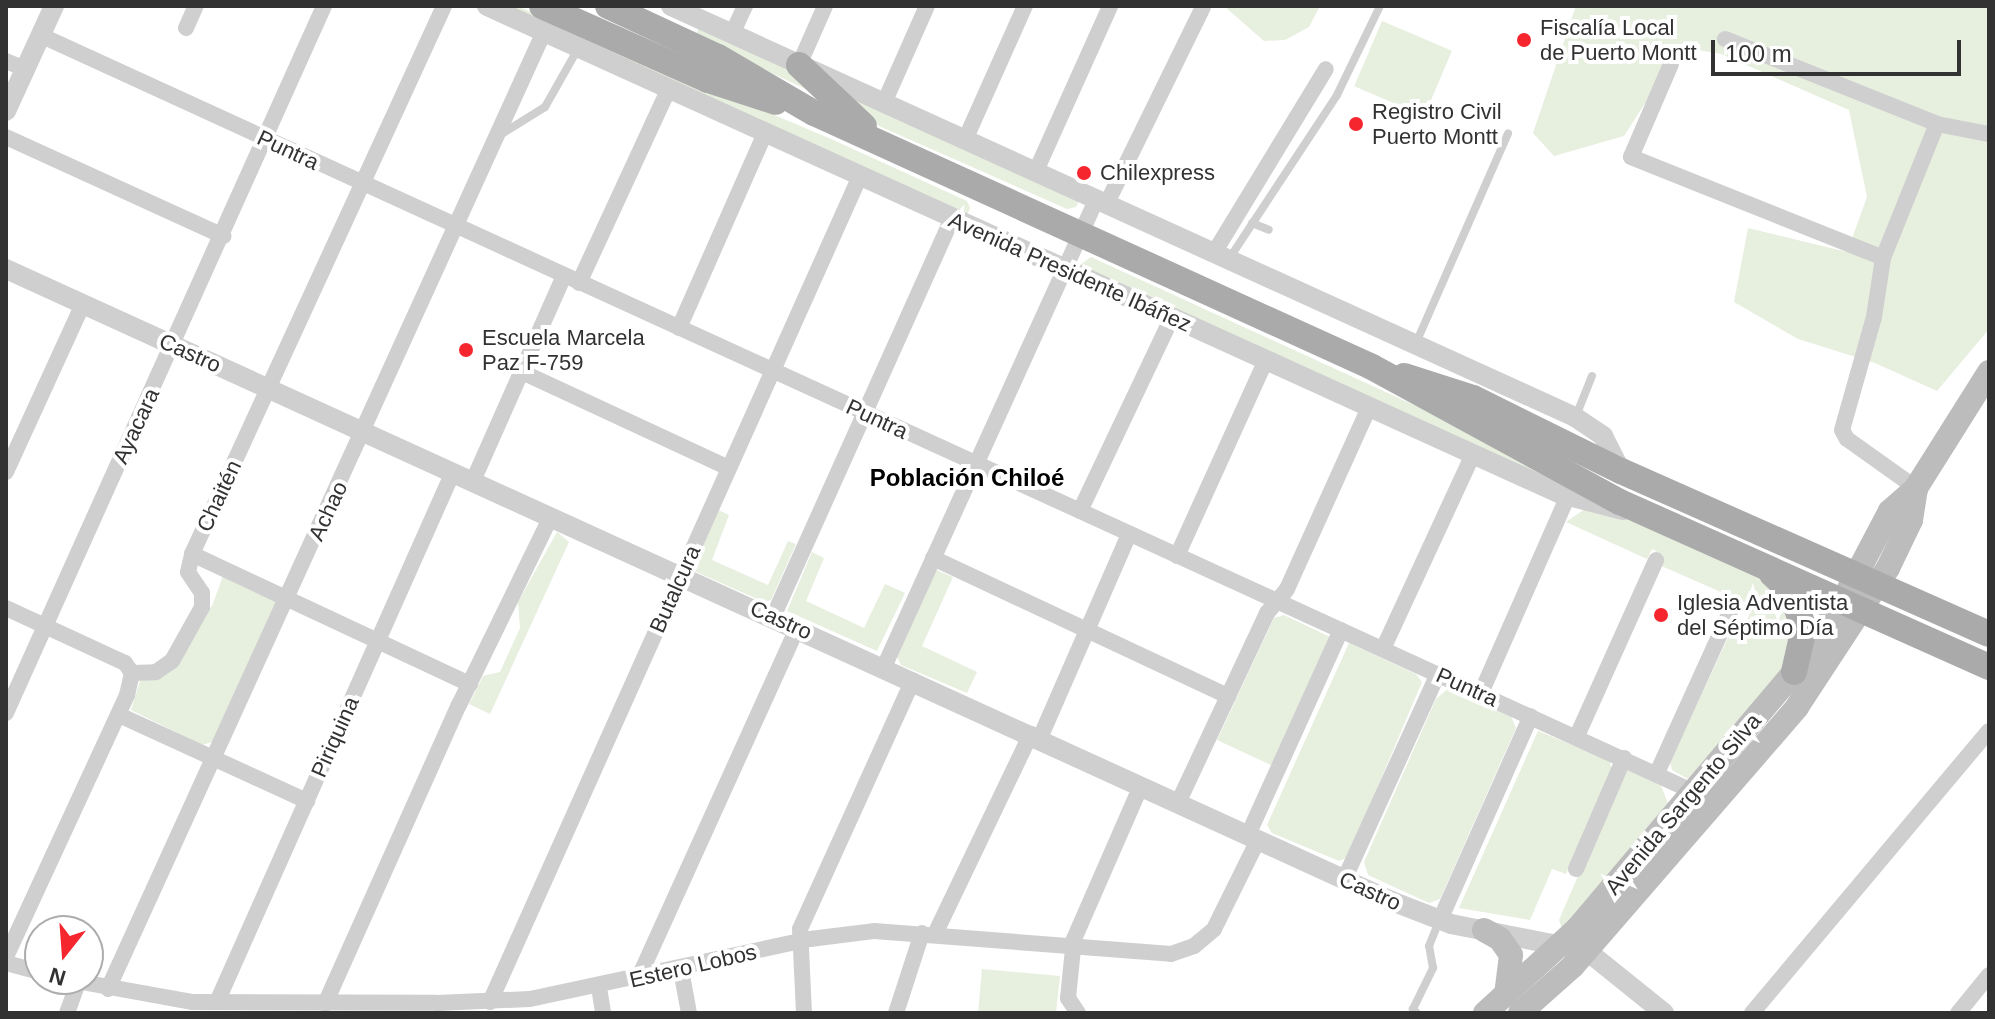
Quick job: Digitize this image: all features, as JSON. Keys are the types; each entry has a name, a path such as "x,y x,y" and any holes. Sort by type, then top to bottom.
{"main road":[{"name":"Avenida Presidente Ibáñez","path":"608,6 718,57 814,113 1372,367 1575,490 1660,521 1986,667"},
{"name":"Avenida Presidente Ibáñez","path":"543,19 583,26 708,80 814,113"},
{"path":"799,65 885,145"},
{"name":"Avenida Presidente Ibáñez","path":"1372,367 1457,391 1621,471 1989,634"},
{"name":"Avenida Sargento Silva","path":"1704,797 1797,707 1867,580 1911,520 1916,488 1989,372"},
{"path":"1575,490 1621,471"},
{"path":"1756,563 1790,591 1801,614 1804,644 1794,672"},
{"name":"Avenida Sargento Silva","path":"1485,1013 1513,1004 1575,947 1704,797 1794,672 1852,606"},
{"path":"1484,930 1500,939 1511,955 1513,1004"}],"street":[{"path":"6,111 54,6"},
{"path":"186,28 196,6"},
{"name":"Ayacara","path":"6,713 267,140 324,6"},
{"name":"Chaitén","path":"132,673 156,672 172,661 202,607 202,593 188,572 192,554 444,6"},
{"name":"Avenida Presidente Ibáñez","path":"487,6 543,19"},
{"path":"671,6 1575,417 1603,436 1621,471"},
{"path":"732,34 745,6"},
{"path":"799,65 825,6"},
{"path":"884,103 927,6"},
{"path":"965,140 1025,6"},
{"path":"1036,171 1110,6"},
{"path":"884,667 1081,234 1102,201 1203,7"},
{"name":"Achao","path":"108,989 365,432 496,137 543,19"},
{"name":"Avenida Presidente Ibáñez","path":"583,26 669,88 765,133 1473,454 1575,490"},
{"name":"Puntra","path":"40,35 1577,736 1704,797"},
{"path":"1725,39 1937,124 1989,134"},
{"path":"6,61 25,69"},
{"path":"1671,64 1631,157 1883,258"},
{"path":"1221,256 1326,69"},
{"path":"473,481 522,372 669,88"},
{"path":"1916,488 1847,439 1842,430 1871,328 1883,258 1937,124"},
{"path":"679,328 765,133"},
{"path":"6,137 223,236"},
{"name":"Butalcura","path":"490,1002 860,176"},
{"path":"773,617 952,219"},
{"name":"Castro","path":"6,269 913,680 1344,880 1440,920 1575,947"},
{"path":"6,472 83,304"},
{"path":"1080,511 1172,317"},
{"path":"1177,556 1266,360"},
{"path":"522,372 729,468"},
{"path":"1178,803 1228,696 1277,601 1287,589 1369,407"},
{"path":"1383,649 1473,454"},
{"name":"Piriquina","path":"217,1002 453,472"},
{"path":"1481,693 1575,490"},
{"path":"320,1007 551,516"},
{"path":"896,1013 928,933 1035,736 1087,630 1129,534"},
{"path":"192,554 470,684"},
{"path":"933,558 1228,696"},
{"path":"1577,736 1656,560"},
{"path":"6,608 125,663 132,673 119,715 6,957"},
{"path":"1657,773 1731,610"},
{"path":"638,979 797,628"},
{"name":"Estero Lobos","path":"104,988 193,1008 217,1002 320,1007 437,1008 490,1002 519,1006 800,941 874,931 1158,954 1202,941 1219,920 1341,630"},
{"path":"1344,880 1438,674"},
{"path":"804,1013 800,929 913,680"},
{"path":"119,715 307,801"},
{"path":"1440,920 1531,716"},
{"path":"1752,1013 1989,731"},
{"path":"1576,869 1624,758"},
{"path":"1078,1013 1068,998 1073,947 1141,786"},
{"path":"1575,947 1664,1013"},
{"path":"681,970 689,1013"},
{"path":"1958,1013 1989,975"},
{"path":"599,987 603,1013"}],"lane":[{"path":"1221,256 1252,223 1337,95 1380,6"},
{"path":"496,137 545,107 583,26"},
{"path":"1415,344 1508,133"},
{"path":"1252,223 1269,230"},
{"path":"1575,417 1592,376"},
{"path":"1417,1013 1413,1009 1433,968 1429,946 1440,920"}],"green space":[{"path":"501,6 517,6 831,139 967,201 970,208 966,218"},
{"path":"1224,6 1320,6 1309,27 1285,40 1264,41"},
{"path":"1576,6 1989,6 1989,329 1937,391 1875,363 1798,339 1734,302 1748,228 1847,252 1867,197 1849,110 1721,54 1681,47 1624,136 1554,156 1533,133"},
{"path":"1382,21 1452,51 1424,116 1354,86"},
{"path":"699,27 782,65 812,92 695,37"},
{"path":"826,86 1079,201 1076,207 1067,209 879,126"},
{"path":"1091,257 1438,416 1574,490 1080,265"},
{"path":"714,508 729,515 712,560 768,585 788,541 796,544 771,600 764,602 692,570"},
{"path":"1585,509 1624,518 1760,575 1791,610 1791,659 1688,779 1672,770 1670,762 1734,625 1746,623 1753,606 1659,565 1663,555 1652,549 1647,559 1566,522"},
{"path":"557,532 569,542 490,714 469,704 483,676 500,672 520,628 518,602"},
{"path":"812,552 824,558 806,601 864,628 885,584 905,593 877,651 787,611"},
{"path":"936,570 953,577 922,646 977,672 967,693 901,665 897,657"},
{"path":"223,576 275,600 276,607 212,742 202,745 131,710 140,681 157,677 212,606"},
{"path":"1284,615 1330,637 1273,766 1217,740 1274,618"},
{"path":"1349,643 1416,674 1422,682 1348,857 1339,861 1272,833 1267,825"},
{"path":"1449,688 1511,716 1516,728 1440,899 1429,903 1368,875 1364,862 1436,699"},
{"path":"1538,731 1609,760 1612,770 1566,874 1552,869 1530,920 1459,908"},
{"path":"1629,770 1660,783 1669,806 1562,929 1559,920 1623,772"},
{"path":"982,969 1060,976 1056,1013 978,1013"}],"place":[{"name":"Fiscalía Local de Puerto Montt","path":"1524,40"},
{"name":"Registro Civil Puerto Montt","path":"1356,124"},
{"name":"Chilexpress","path":"1084,173"},
{"name":"Escuela Marcela Paz F-759","path":"466,350"},
{"name":"Iglesia Adventista del Séptimo Día","path":"1661,615"}],"district":[{"name":"Población Chiloé","path":"967,478"}]}
